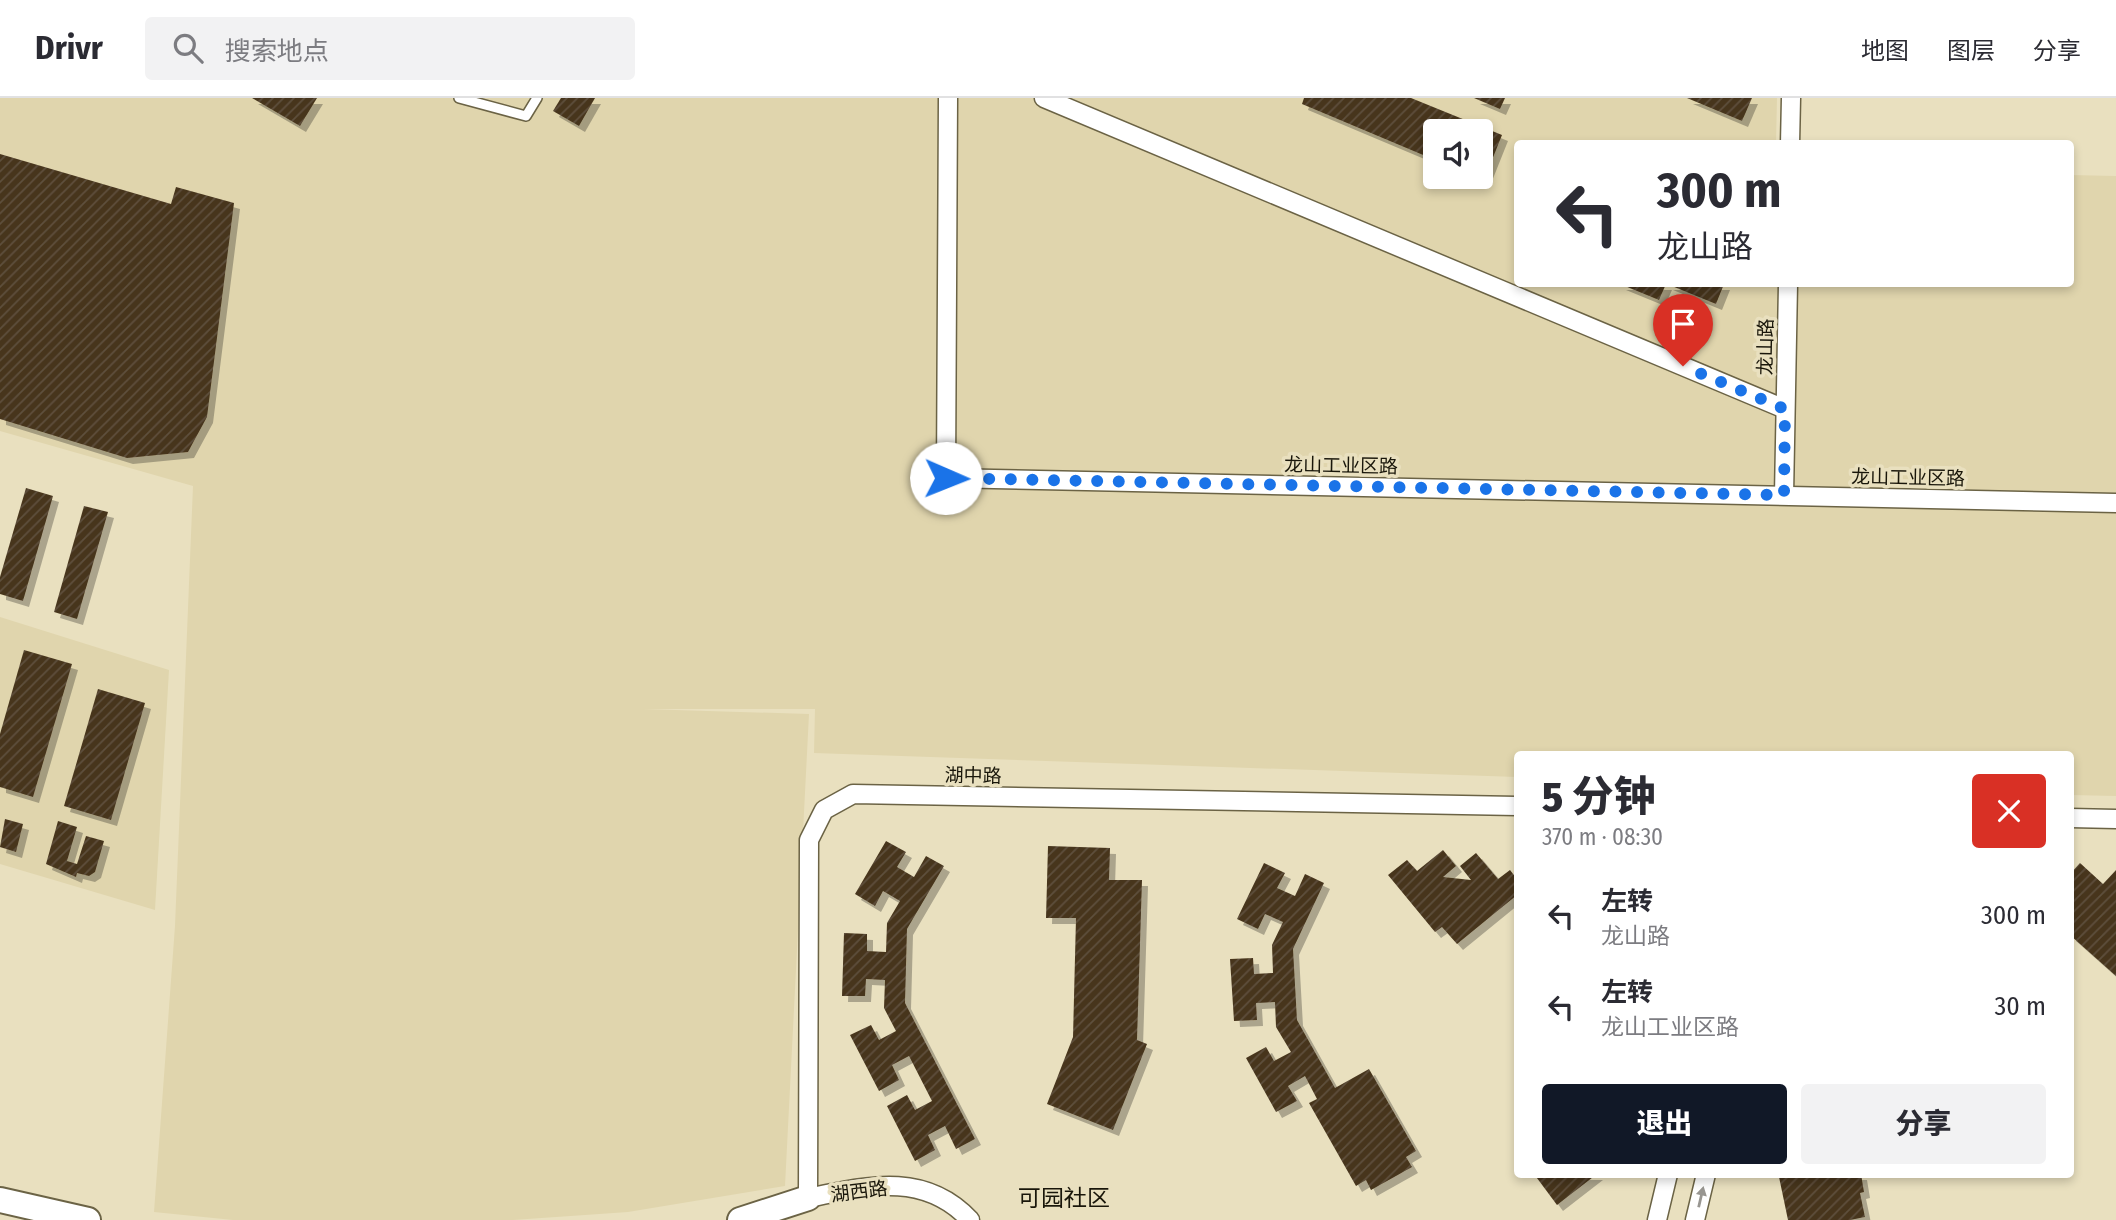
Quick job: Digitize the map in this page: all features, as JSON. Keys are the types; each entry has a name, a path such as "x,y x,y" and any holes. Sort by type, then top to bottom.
{"street":[{"name":"龙山工业区路","path":"947,98 946,478 2116,503"},
{"path":"1044,98 1785,409"},
{"path":"1790,140 1791,98"},
{"name":"龙山路","path":"1784,495 1788,287"},
{"name":"湖中路","path":"808,1198 809,840 824,810 843,799 853,794 1514,806"},
{"path":"2074,818 2116,819"},
{"path":"1657,1220 1667,1178"},
{"path":"1695,1220 1705,1178"},
{"name":"湖西路","path":"740,1220 808,1198 871,1185 916,1187 955,1204 970,1220"},
{"path":"0,1200 88,1220"}],"lane":[{"path":"459,98 527,116 537,98"}],"shaded area":[{"path":"0,98 1777,98 1776,140 1514,140 1514,287 2074,287 2074,175 2116,176 2116,796 2074,795 2074,751 1514,751 1514,777 814,753 815,709 643,709 809,714 785,1186 628,1212 513,1220 233,1220 154,1212 175,926 193,486 0,431"},
{"path":"0,617 169,670 155,910 0,864"}],"building":[{"path":"252,98 317,98 300,126"},
{"path":"561,98 595,98 579,126 553,111"},
{"path":"1304,98 1411,98 1463,119 1423,119 1423,155 1302,104"},
{"path":"1474,98 1505,98 1500,109"},
{"path":"1687,98 1752,98 1742,121"},
{"path":"1493,131 1502,135 1493,158"},
{"path":"0,154 171,204 176,187 234,203 207,417 188,452 127,458 0,419"},
{"path":"1627,287 1665,287 1659,300"},
{"path":"1674,287 1723,287 1716,304"},
{"path":"26,488 53,496 23,601 0,594 0,577"},
{"path":"84,506 108,512 77,619 54,612"},
{"path":"24,650 72,664 33,797 0,787 0,734"},
{"path":"98,689 145,703 111,820 64,806"},
{"path":"5,819 23,824 16,852 0,847"},
{"path":"58,821 77,827 67,861 77,864 86,836 104,841 95,872 89,876 77,873 76,877 46,864"},
{"path":"886,841 906,852 897,867 914,877 926,856 944,866 907,929 905,1003 975,1139 956,1149 945,1126 928,1135 935,1150 915,1161 887,1106 907,1095 915,1110 932,1101 909,1056 892,1065 899,1080 879,1091 850,1035 871,1025 879,1040 896,1031 884,1008 885,980 866,979 865,996 842,996 844,933 867,934 867,951 886,952 887,923 900,901 883,891 875,906 855,894"},
{"path":"1048,846 1110,848 1109,880 1142,880 1137,1040 1147,1044 1113,1130 1047,1104 1073,1037 1076,918 1046,918"},
{"path":"1443,850 1456,866 1443,877 1471,880 1460,866 1476,853 1498,879 1510,870 1514,875 1514,897 1457,944 1442,927 1435,932 1388,875 1407,860 1417,871"},
{"path":"1264,863 1285,873 1277,888 1295,896 1305,874 1324,883 1293,949 1297,1020 1335,1088 1369,1069 1416,1151 1406,1157 1412,1167 1371,1190 1366,1180 1356,1186 1309,1103 1317,1099 1305,1076 1288,1086 1297,1101 1276,1112 1246,1058 1266,1047 1274,1061 1291,1052 1276,1027 1275,1002 1256,1003 1257,1020 1234,1021 1230,959 1253,958 1254,974 1273,973 1272,945 1283,922 1265,914 1258,929 1237,919"},
{"path":"2080,863 2103,884 2116,870 2116,976 2074,939 2074,870"},
{"path":"1537,1178 1592,1178 1557,1205"},
{"path":"1779,1178 1862,1178 1864,1192 1860,1193 1865,1217 1850,1220 1788,1220"}],"district":[{"name":"可园社区","path":"1064,1198"}],"route":[{"path":"946,478 1784,495 1785,409 1683,366"}]}
